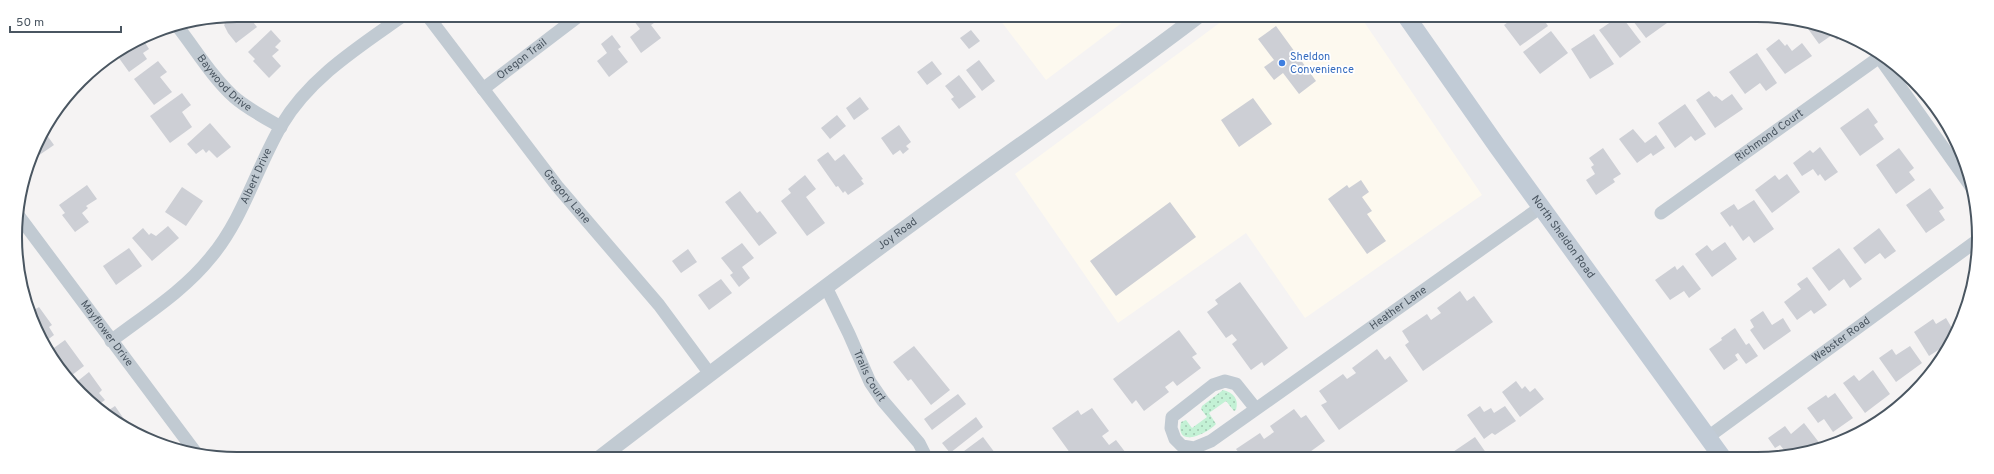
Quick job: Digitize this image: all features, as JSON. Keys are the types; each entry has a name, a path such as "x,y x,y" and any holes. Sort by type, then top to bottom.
{"main road":[{"name":"North Sheldon Road","path":"1410,22 1541,207 1718,452"}],"street":[{"name":"Albert Drive","path":"111,341 181,288 211,257 232,226 281,126 303,96 320,78 341,60 394,22"},
{"name":"Gregory Lane","path":"432,22 557,186 659,305 710,374"},
{"name":"Oregon Trail","path":"483,89 571,22"},
{"name":"Joy Road","path":"608,452 826,287 962,187 1138,62 1190,22"},
{"name":"Baywood Drive","path":"180,29 216,77 234,96 250,109 281,126"},
{"name":"Richmond Court","path":"1661,213 1877,59"},
{"path":"1885,64 1963,176"},
{"name":"Heather Lane","path":"1256,409 1236,384 1225,381 1213,385 1172,417 1171,428 1175,439 1182,446 1194,448 1211,441 1541,207"},
{"name":"Mayflower Drive","path":"22,221 192,447"},
{"name":"Webster Road","path":"1708,437 1972,245"},
{"name":"Trails Court","path":"826,287 850,334 870,382 919,444 923,452"}],"shaded area":[{"path":"1002,22 1123,22 1046,80"},
{"path":"1221,22 1364,22 1482,195 1305,318 1246,233 1118,323 1015,174"}],"green space":[{"path":"1223,390 1235,397 1237,403 1236,410 1234,411 1226,401 1209,413 1216,424 1212,428 1193,437 1183,435 1180,430 1181,422 1186,420 1192,428 1207,417 1201,409 1202,406"}],"building":[{"path":"224,22 253,22 257,27 236,43 228,33 224,25"},
{"path":"635,22 653,22 654,23 651,25 661,38 641,53 630,37 640,29"},
{"path":"1508,22 1545,22 1548,26 1520,46 1504,25"},
{"path":"1611,22 1626,22 1641,42 1620,58 1599,30"},
{"path":"1634,22 1666,22 1667,23 1646,38"},
{"path":"1276,26 1316,81 1299,94 1283,73 1274,80 1264,67 1274,60 1258,39"},
{"path":"1807,28 1832,35 1819,44"},
{"path":"271,30 281,41 275,47 279,50 272,56 281,66 269,78 253,61 255,59 248,52"},
{"path":"971,30 980,41 969,49 960,38"},
{"path":"1551,31 1568,53 1540,74 1523,52"},
{"path":"1594,34 1614,64 1590,79 1571,49"},
{"path":"612,35 621,47 618,49 628,62 609,77 597,61 607,53 601,44"},
{"path":"1779,39 1785,46 1787,44 1792,51 1802,43 1812,56 1785,74 1766,49"},
{"path":"145,43 149,49 143,53 147,59 129,72 119,58"},
{"path":"1757,53 1777,83 1766,91 1760,83 1745,94 1729,72"},
{"path":"979,60 995,81 982,91 966,70"},
{"path":"158,61 167,72 160,77 172,92 154,105 134,79"},
{"path":"932,61 942,74 927,85 917,72"},
{"path":"959,75 976,97 959,109 951,99 954,97 945,86"},
{"path":"1709,91 1714,97 1716,96 1722,101 1732,94 1743,109 1715,128 1696,100"},
{"path":"182,93 191,105 182,112 192,127 170,143 150,116"},
{"path":"860,97 869,109 854,120 846,108"},
{"path":"1253,98 1272,124 1239,147 1221,120"},
{"path":"1685,104 1706,134 1695,141 1691,136 1675,148 1658,123"},
{"path":"1868,108 1878,122 1874,125 1884,139 1860,156 1840,128"},
{"path":"837,115 846,126 830,139 821,128"},
{"path":"210,123 231,147 217,158 209,150 206,153 203,149 196,154 187,144"},
{"path":"899,125 911,142 906,146 909,149 903,154 900,150 893,155 881,138"},
{"path":"1633,129 1645,143 1656,135 1665,148 1653,156 1651,153 1637,163 1619,139"},
{"path":"47,136 54,145 38,156"},
{"path":"1820,147 1838,172 1825,181 1820,174 1818,176 1813,169 1802,176 1793,163 1810,150 1813,153"},
{"path":"1603,148 1621,174 1613,179 1615,182 1596,195 1586,180 1595,174 1591,167 1594,165 1589,158"},
{"path":"1899,148 1914,168 1909,172 1915,180 1896,194 1876,165"},
{"path":"828,152 835,161 844,154 863,179 861,180 864,184 848,195 845,191 843,193 838,186 836,187 817,160"},
{"path":"1787,174 1800,192 1772,213 1755,190 1775,175 1779,180"},
{"path":"805,175 816,189 806,197 825,223 807,236 781,201 791,193 788,189"},
{"path":"1361,180 1369,192 1362,197 1372,211 1367,214 1386,241 1367,254 1328,199 1347,185 1349,188"},
{"path":"87,185 97,199 86,206 88,208 82,213 89,222 75,232 62,215 65,213 59,205"},
{"path":"182,187 203,201 186,226 165,212"},
{"path":"1930,188 1944,208 1939,211 1945,220 1926,233 1906,205"},
{"path":"740,191 757,213 760,211 777,233 759,246 725,202"},
{"path":"1754,200 1774,229 1754,243 1749,236 1743,241 1732,225 1730,227 1720,213 1734,204 1738,210"},
{"path":"1170,202 1196,237 1116,296 1090,261"},
{"path":"168,226 179,238 152,261 132,238 143,228 149,235 151,233 156,236"},
{"path":"1879,228 1896,251 1885,259 1880,253 1865,264 1853,248"},
{"path":"1725,242 1737,259 1712,277 1695,254 1707,245 1712,251"},
{"path":"742,243 754,258 742,267 750,278 739,287 730,275 733,273 721,258"},
{"path":"129,248 142,266 116,285 103,266"},
{"path":"1839,248 1862,279 1850,288 1844,279 1829,291 1812,268"},
{"path":"688,249 697,262 681,273 672,261"},
{"path":"1683,265 1701,289 1689,298 1684,291 1670,300 1655,280 1675,266 1677,270"},
{"path":"1807,277 1827,305 1814,314 1811,310 1797,320 1784,302 1801,289 1797,284"},
{"path":"721,279 732,293 709,310 698,295"},
{"path":"1240,282 1288,348 1264,366 1262,362 1251,370 1232,344 1237,340 1232,334 1226,338 1207,312 1218,304 1215,300"},
{"path":"1460,291 1467,301 1474,296 1493,322 1423,371 1405,345 1409,342 1402,331 1427,314 1431,320 1441,313 1437,308"},
{"path":"39,307 52,325 49,327 54,335 48,339 44,332 34,310"},
{"path":"1763,311 1772,325 1783,318 1791,331 1764,350 1750,330 1754,327 1750,320"},
{"path":"1946,318 1952,328 1940,349 1929,356 1914,332 1933,319 1936,324"},
{"path":"1735,328 1746,345 1749,343 1758,356 1746,364 1738,353 1735,355 1738,360 1724,370 1709,349"},
{"path":"1179,330 1197,354 1192,357 1201,368 1177,386 1173,381 1165,387 1169,392 1144,411 1136,400 1132,404 1113,379"},
{"path":"65,340 84,366 72,375 53,348"},
{"path":"914,346 950,390 931,405 911,379 908,381 893,362"},
{"path":"1910,346 1922,363 1896,382 1879,358 1892,349 1896,355"},
{"path":"1377,349 1385,360 1390,356 1408,381 1339,430 1321,405 1327,402 1319,391 1343,374 1347,379 1356,373 1352,368"},
{"path":"1873,370 1890,394 1865,413 1843,383 1854,375 1859,381"},
{"path":"89,372 102,390 99,393 105,400 100,403 77,381"},
{"path":"1516,381 1522,389 1525,386 1530,392 1535,388 1544,399 1520,417 1502,392"},
{"path":"1835,393 1853,418 1833,432 1824,419 1818,423 1807,408 1826,395 1828,398"},
{"path":"958,394 966,404 932,430 924,419"},
{"path":"115,406 125,420 118,416 109,410"},
{"path":"1480,406 1484,412 1491,408 1494,413 1505,406 1516,421 1495,435 1492,433 1484,439 1467,415"},
{"path":"1092,408 1109,431 1102,436 1109,445 1116,440 1125,452 1069,452 1052,428 1078,410 1081,415"},
{"path":"1294,409 1301,418 1306,415 1325,441 1310,452 1238,452 1236,449 1260,433 1264,439 1274,432 1270,426"},
{"path":"976,417 983,427 951,452 949,452 942,443"},
{"path":"1804,423 1819,443 1784,450 1780,445 1775,448 1768,438 1785,426 1791,434"},
{"path":"983,437 994,452 963,452"},
{"path":"1475,437 1486,452 1453,452"}],"place":[{"name":"Sheldon Convenience","path":"1282,63"}]}
